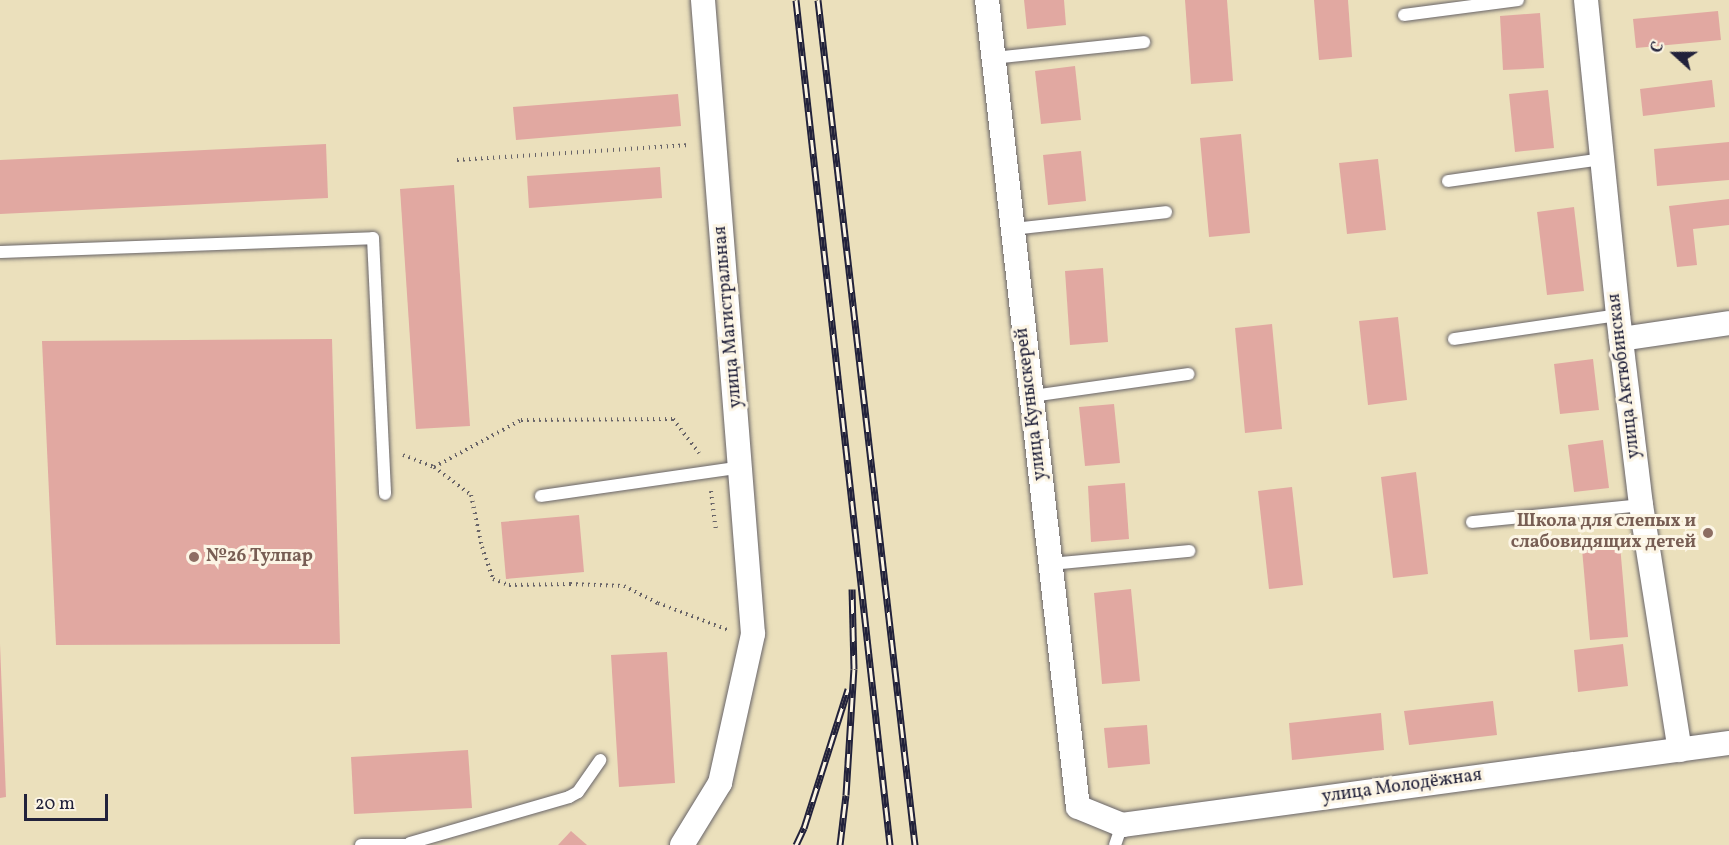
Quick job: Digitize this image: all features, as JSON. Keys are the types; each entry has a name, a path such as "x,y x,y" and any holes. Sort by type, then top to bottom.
{"street":[{"name":"улица Магистральная","path":"682,845 720,783 753,634 742,467 703,0"},
{"name":"улица Куныскерей","path":"987,0 1078,807"},
{"name":"улица Актюбинская","path":"1586,0 1618,315 1641,505 1680,750"},
{"path":"1621,339 1729,323"},
{"name":"улица Молодёжная","path":"1078,807 1119,835 1729,743"}],"lane":[{"path":"1404,15 1518,0"},
{"path":"993,58 1144,42"},
{"path":"1448,181 1602,159"},
{"path":"1013,229 1166,212"},
{"path":"0,252 372,238 385,494"},
{"path":"1454,339 1618,315"},
{"path":"1032,396 1188,374"},
{"path":"541,496 742,467"},
{"path":"1472,522 1641,505"},
{"path":"1051,564 1189,550"},
{"path":"361,845 411,844 569,797 578,792 600,760"}],"path":[{"path":"457,160 715,143"},
{"path":"383,448 434,467 471,495 482,547 493,579 509,585 624,586 658,603 728,630 753,634"}],"building":[{"path":"1024,0 1064,0 1066,25 1027,29"},
{"path":"1185,0 1227,0 1233,81 1191,84"},
{"path":"1314,0 1348,0 1352,57 1319,60"},
{"path":"1718,11 1721,40 1636,48 1633,19"},
{"path":"1540,13 1544,68 1503,70 1500,16"},
{"path":"1075,66 1081,120 1041,124 1035,71"},
{"path":"1712,80 1715,107 1643,116 1640,89"},
{"path":"1548,90 1554,148 1515,152 1509,94"},
{"path":"678,94 681,126 516,140 513,107"},
{"path":"1241,134 1250,233 1209,237 1200,138"},
{"path":"1729,142 1729,180 1657,186 1654,149"},
{"path":"326,144 328,198 0,214 0,160"},
{"path":"1081,151 1086,201 1048,205 1043,155"},
{"path":"1378,159 1386,230 1347,234 1339,163"},
{"path":"660,167 662,198 529,208 527,176"},
{"path":"454,185 470,426 416,429 400,189"},
{"path":"1729,199 1729,225 1693,229 1697,265 1677,267 1669,206"},
{"path":"1574,207 1584,291 1547,295 1537,212"},
{"path":"1103,268 1108,342 1070,345 1065,271"},
{"path":"1398,317 1407,400 1368,405 1359,321"},
{"path":"1272,324 1282,429 1245,433 1235,328"},
{"name":"№26 Тулпар","path":"332,339 340,644 56,645 42,341"},
{"path":"1593,359 1599,410 1560,414 1554,364"},
{"path":"1114,404 1120,463 1085,466 1079,407"},
{"path":"1603,440 1609,488 1574,492 1568,445"},
{"path":"1416,472 1428,574 1393,578 1381,477"},
{"path":"1125,483 1129,539 1091,542 1088,486"},
{"path":"1292,487 1303,585 1269,589 1258,491"},
{"path":"579,515 584,572 506,579 501,522"},
{"path":"1620,545 1628,637 1590,640 1582,549"},
{"path":"1131,589 1140,681 1102,684 1094,593"},
{"path":"0,644 6,797 0,798"},
{"path":"1623,644 1628,686 1578,692 1574,650"},
{"path":"667,652 675,783 619,787 611,655"},
{"path":"1493,701 1497,735 1409,745 1404,711"},
{"path":"1381,713 1384,750 1292,760 1289,723"},
{"path":"1147,725 1150,764 1108,768 1104,728"},
{"path":"468,750 472,808 354,814 351,757"},
{"path":"571,831 587,845 558,845"}],"railway":[{"path":"796,0 890,845"},
{"path":"818,0 915,845"},
{"path":"840,845 846,795 854,669 852,589"},
{"path":"796,845 804,828 848,689"}],"place":[{"name":"Школа для слепых и слабовидящих детей","path":"1708,533"},
{"name":"№26 Тулпар","path":"194,557"}]}
